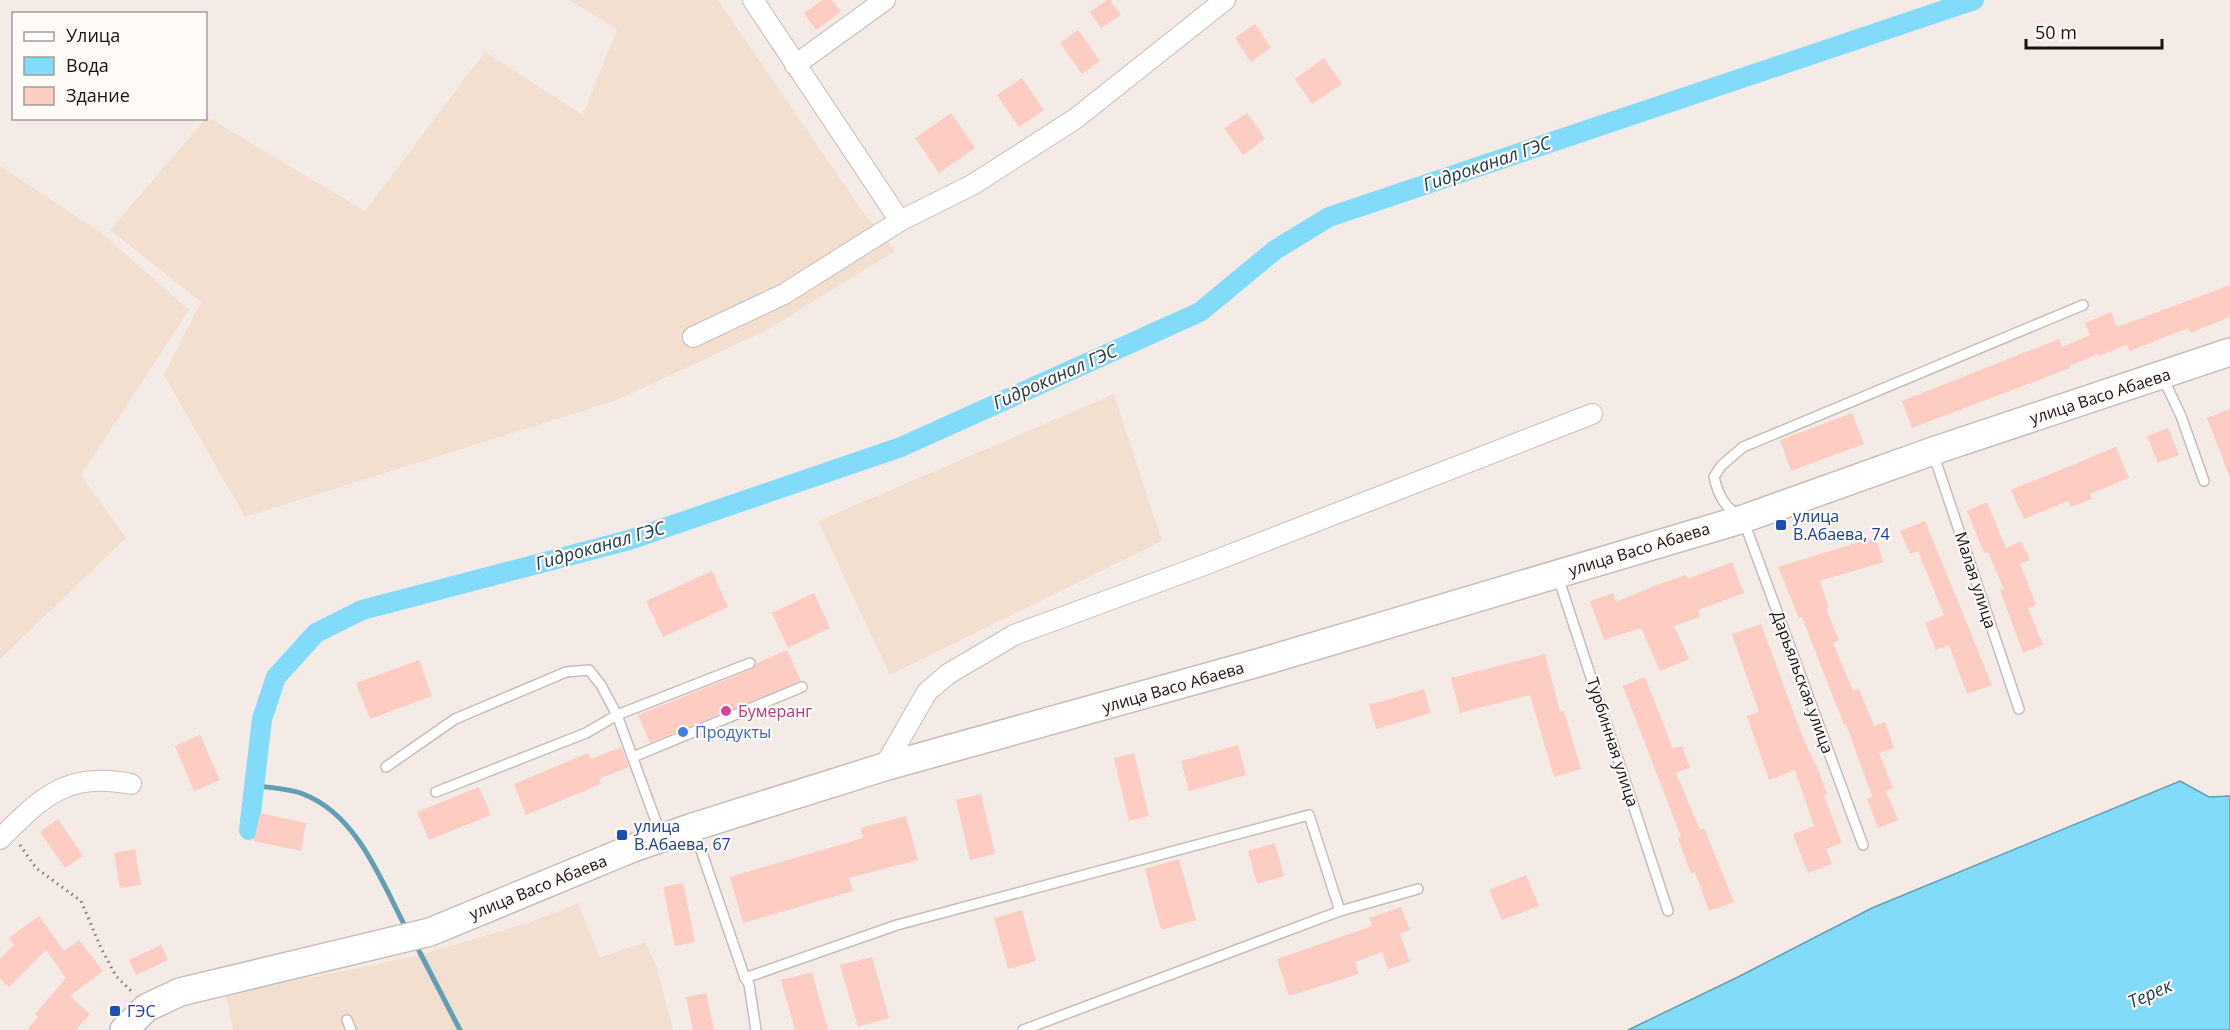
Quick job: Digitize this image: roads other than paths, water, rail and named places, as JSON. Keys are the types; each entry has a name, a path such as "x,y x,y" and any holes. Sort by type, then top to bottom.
{"main road":[{"name":"улица Васо Абаева","path":"124,1030 146,1008 180,992 430,932 662,837 693,827 884,767 1250,665 1743,519 1933,451 2230,352"}],"street":[{"path":"753,0 900,221"},
{"path":"795,65 885,0"},
{"path":"693,337 784,294 900,221 972,185 1075,119 1225,0"},
{"path":"884,767 927,692 948,674 1014,636 1204,566 1592,414"},
{"path":"0,839 47,796 79,781 104,779 131,784"}],"lane":[{"path":"1743,519 1726,508 1718,495 1714,477 1721,466 1743,447 2083,305"},
{"path":"2162,376 2181,416 2204,481"},
{"name":"Малая улица","path":"1933,451 2019,709"},
{"name":"Дарьяльская улица","path":"1743,519 1863,845"},
{"name":"Турбинная улица","path":"1556,574 1668,911"},
{"path":"436,792 586,734 617,715 750,663"},
{"path":"386,767 455,719 567,672 589,669 601,685 617,715 662,837"},
{"path":"633,757 802,687"},
{"path":"745,978 897,925 1309,815 1341,911"},
{"path":"693,827 749,984 756,1030"},
{"path":"1023,1030 1341,911 1418,889"},
{"path":"347,1020 351,1030"}],"water":[{"name":"Терек","path":"2180,781 2209,797 2230,796 2230,1030 1628,1030 1872,908"}],"waterway":[{"name":"Гидроканал ГЭС","path":"249,830 262,719 276,677 316,633 362,610 629,540 901,447 1200,312 1275,250 1329,217 1974,0"},
{"path":"253,785 303,794 322,804 339,817 366,852 407,930"},
{"path":"415,943 460,1030"}],"place":[{"name":"улица В.Абаева, 74","path":"1781,525"},
{"name":"Бумеранг","path":"726,711"},
{"name":"Продукты","path":"683,732"},
{"name":"улица В.Абаева, 67","path":"622,835"},
{"name":"ГЭС","path":"115,1011"}]}
